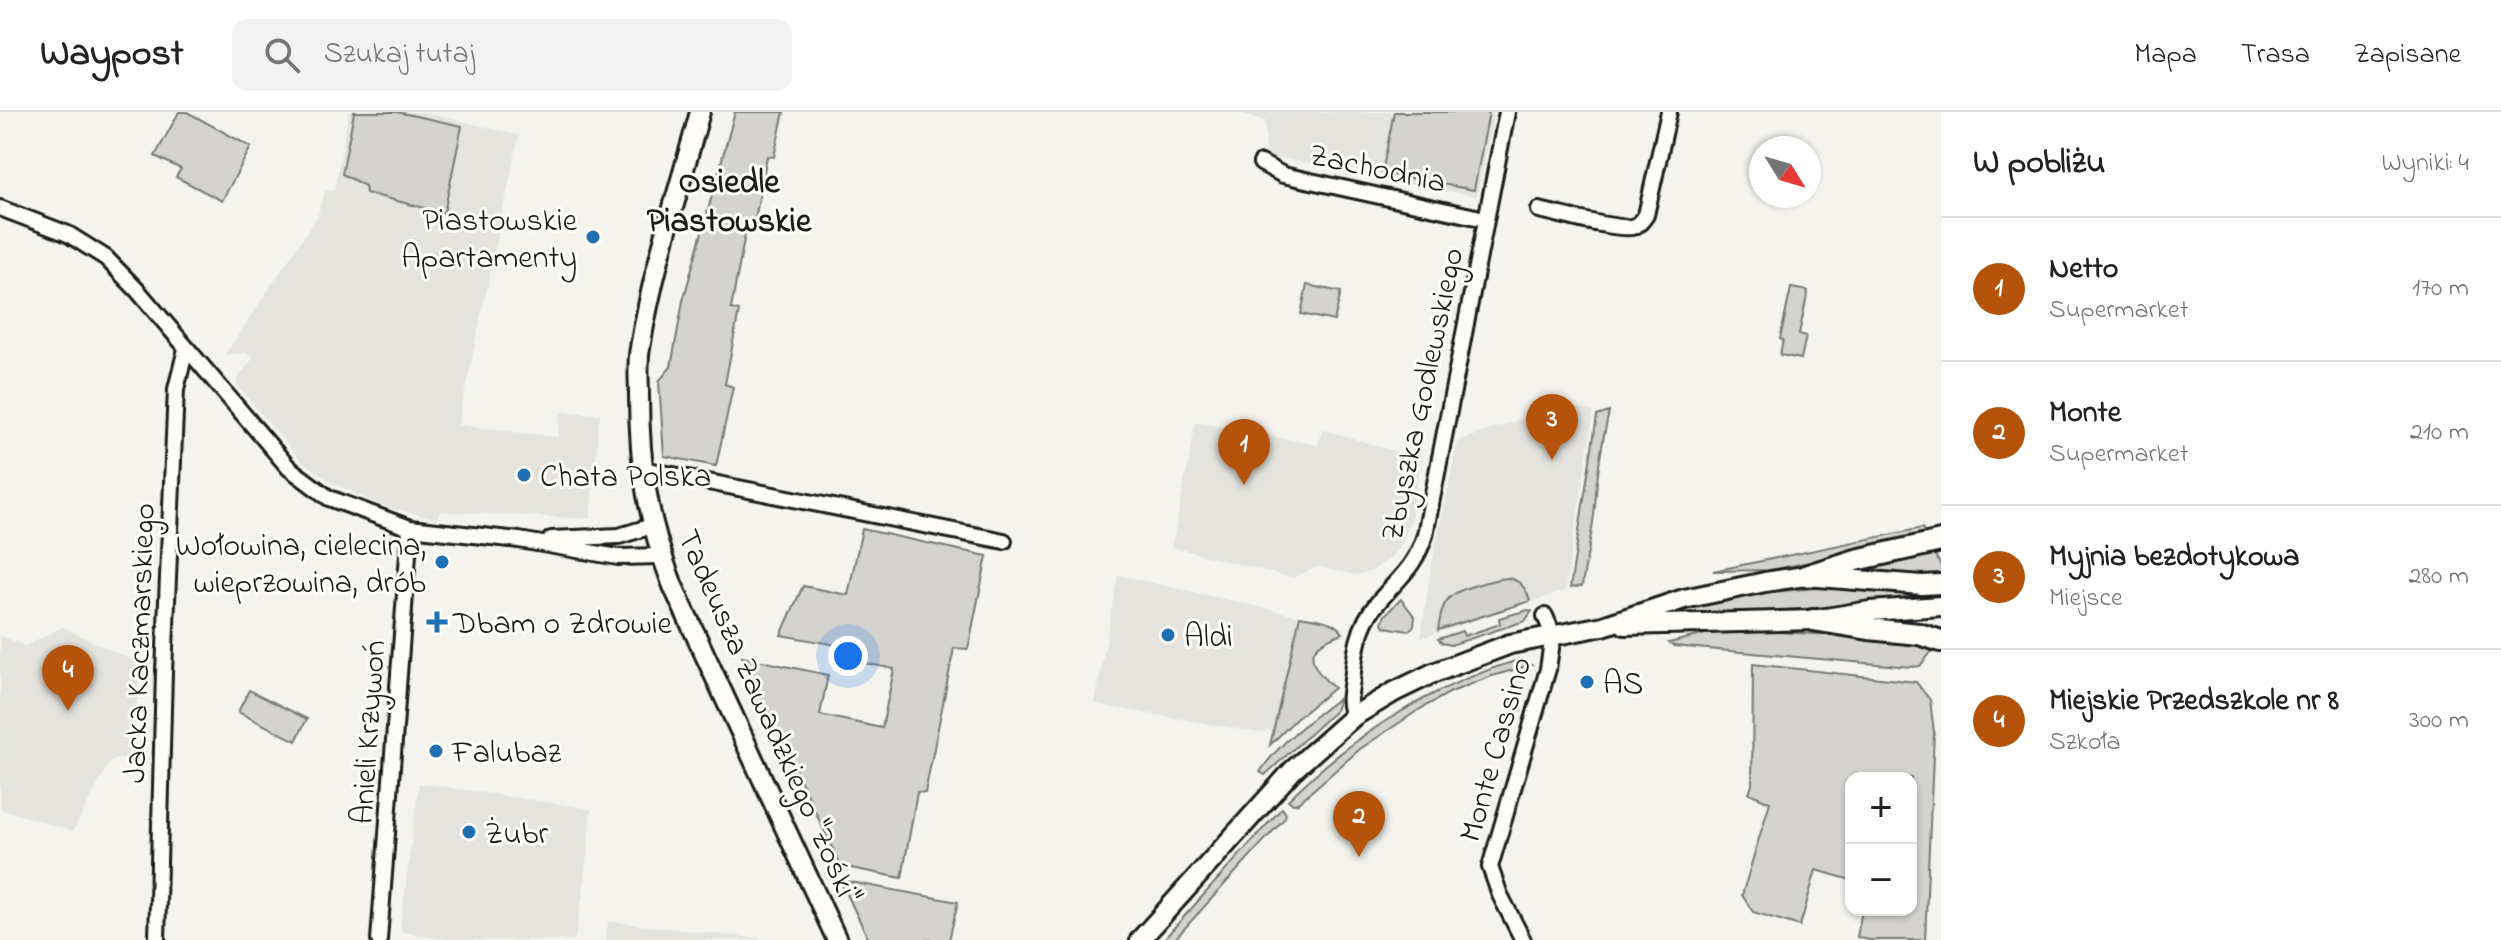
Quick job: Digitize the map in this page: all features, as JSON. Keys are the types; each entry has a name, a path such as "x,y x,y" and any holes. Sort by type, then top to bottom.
{"main road":[{"path":"1805,576 1856,560 1941,541"},
{"path":"1813,620 1919,634 1941,641"}],"street":[{"name":"Tadeusza Zawadzkiego \"Zośki\"","path":"700,112 655,278 639,351 640,443 652,526 673,586 837,940"},
{"name":"Zbyszka Godlewskiego","path":"1354,716 1350,709 1352,681 1357,645 1364,624 1375,605 1413,565 1425,535 1507,112"},
{"path":"1539,210 1617,227 1641,223 1646,215 1669,112"},
{"name":"Zachodnia","path":"1261,163 1283,175 1485,219"},
{"path":"0,208 68,234 106,258 129,280 269,446 304,481 329,498 410,528 519,540 618,557 661,556"},
{"name":"Jacka Kaczmarskiego","path":"157,940 176,389 186,349"},
{"name":"Tadeusza Zawadzkiego \"Zośki\"","path":"643,469 1004,541"},
{"path":"519,540 619,536 652,526"},
{"name":"Anieli Krzywoń","path":"379,940 410,528"},
{"path":"1144,937 1293,770 1354,716 1394,692 1470,657 1510,644 1603,626 1684,599 1765,582 1805,576 1941,584"},
{"path":"1603,626 1813,620 1870,611 1941,606"},
{"name":"Monte Cassino","path":"1523,940 1500,895 1490,867 1548,669 1553,635 1545,616"}],"shaded area":[{"path":"179,112 187,112 251,147 222,201 176,177 181,169 155,156"},
{"path":"349,112 423,112 519,135 458,425 558,437 561,412 600,414 590,519 440,511 438,519 393,509 332,482 302,462 236,384 253,358 246,352 225,355 317,217 325,191 334,191"},
{"path":"354,112 397,112 462,126 444,213 366,193 365,186 342,174"},
{"path":"735,112 784,112 774,157 767,156 753,230 746,229 731,309 739,311 725,384 733,387 716,466 664,456 659,381 671,367 683,301"},
{"path":"1238,112 1494,112 1477,196 1413,185 1365,172 1266,156 1265,121"},
{"path":"1394,112 1489,112 1474,190 1382,173"},
{"path":"1307,285 1341,292 1334,321 1301,314"},
{"path":"1791,288 1808,291 1799,334 1806,336 1801,359 1780,355 1783,340 1780,339"},
{"path":"1558,406 1594,411 1565,591 1421,638 1431,568 1458,441"},
{"path":"1609,412 1582,586 1570,588 1597,416"},
{"path":"1196,422 1318,445 1322,429 1421,459 1411,518 1403,542 1390,558 1372,571 1356,575 1317,567 1293,578 1172,547"},
{"path":"1922,528 1929,539 1769,570 1713,571"},
{"path":"862,529 987,556 968,649 954,648 925,793 917,792 902,878 841,866 742,657 828,675 820,715 882,728 894,669 835,657 837,645 781,635 803,586 848,595"},
{"path":"1933,551 1941,566 1941,578 1875,575 1846,569"},
{"path":"1118,575 1299,616 1275,728 1260,733 1095,704"},
{"path":"1508,578 1522,586 1530,601 1438,630 1444,605 1452,595 1476,585"},
{"path":"1830,587 1941,590 1941,599 1675,618 1676,609 1760,593"},
{"path":"1401,599 1415,617 1414,626 1408,631 1385,627 1382,623 1385,615"},
{"path":"1532,611 1525,621 1451,645 1438,639 1462,631 1464,636 1500,624 1499,618"},
{"path":"1300,616 1329,622 1343,633 1321,643 1313,656 1317,670 1334,688 1270,745"},
{"path":"62,627 141,664 132,758 111,760 73,831 0,809 0,635 25,646"},
{"path":"1760,631 1904,639 1936,646 1920,666 1911,667 1674,646 1669,643 1705,634"},
{"path":"1518,660 1531,665 1451,692 1420,709 1360,749 1298,803 1288,800 1339,754 1394,715 1454,684"},
{"path":"1753,664 1916,682 1930,700 1934,732 1925,940 1869,940 1857,937 1861,916 1917,916 1917,772 1845,772 1845,878 1816,870 1800,926 1753,912 1742,895 1770,802 1749,793 1752,785"},
{"path":"249,690 307,719 296,741 238,712"},
{"path":"1339,698 1335,711 1265,775 1260,772 1286,741"},
{"path":"419,783 591,809 575,940 447,940 400,931"},
{"path":"1282,808 1286,814 1284,819 1174,940 1163,940"},
{"path":"840,880 958,902 949,940 869,940"},
{"path":"608,921 768,940 606,940"}],"place":[{"name":"Piastowskie Apartamenty","path":"593,237"},
{"name":"Myjnia bezdotykowa","path":"1552,460"},
{"name":"Chata Polska","path":"524,475"},
{"name":"Netto","path":"1244,485"},
{"name":"Wołowina, cielecina, wieprzowina, drób","path":"442,562"},
{"name":"Dbam o Zdrowie","path":"437,622"},
{"name":"Aldi","path":"1168,635"},
{"name":"AS","path":"1587,682"},
{"name":"Miejskie Przedszkole nr 8","path":"68,711"},
{"name":"Falubaz","path":"436,751"},
{"name":"Żubr","path":"469,832"},
{"name":"Monte","path":"1359,857"}],"district":[{"name":"Osiedle Piastowskie","path":"729,200"}]}
